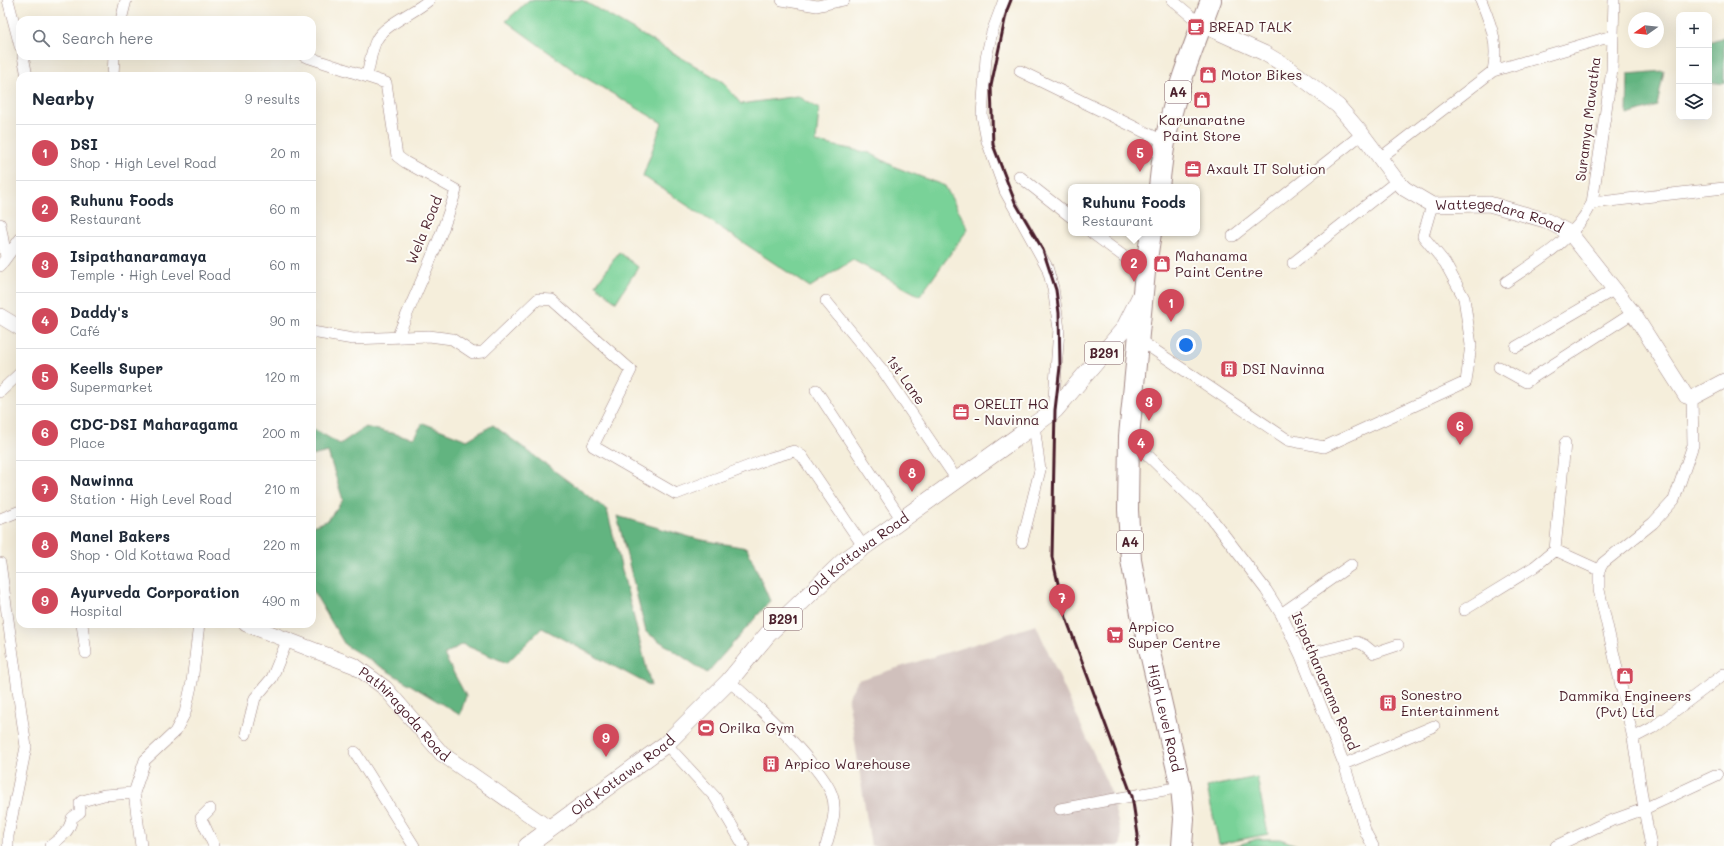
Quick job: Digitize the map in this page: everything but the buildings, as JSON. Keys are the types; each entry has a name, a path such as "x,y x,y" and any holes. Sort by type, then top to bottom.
{"highway":[{"name":"A4","path":"1159,184 1166,142 1180,87 1211,0"},
{"name":"High Level Road","path":"1152,236 1138,340 1129,436 1128,510 1131,560 1146,642 1181,787 1184,819 1182,846"}],"main road":[{"name":"Old Kottawa Road","path":"527,846 666,744 729,682 768,634 844,561 1053,412 1124,329 1145,281"}],"street":[{"path":"8,0 16,31"},
{"path":"122,16 126,0"},
{"path":"367,75 377,39 396,22 421,8 429,0"},
{"path":"782,0 817,6 844,0"},
{"path":"1004,0 992,32 986,58 982,115 987,141 1005,191 1047,267 1053,288 1059,330 1053,412"},
{"path":"1172,0 1202,25"},
{"path":"1481,0 1493,32 1496,55 1493,70"},
{"name":"Suramya Mawatha","path":"1506,282 1555,248 1586,216 1592,203 1612,70 1614,0"},
{"name":"Wattegedara Road","path":"1202,25 1264,53 1289,68 1338,106 1362,134 1397,181 1405,189 1432,205 1489,204 1546,220 1570,233 1615,289 1686,396 1692,398"},
{"path":"1380,158 1493,70 1612,36"},
{"path":"24,60 27,72"},
{"path":"113,72 114,60"},
{"name":"Wela Road","path":"316,60 367,75 386,83 397,156 405,162 456,190 445,226 419,282 397,338"},
{"path":"1020,71 1166,142"},
{"path":"1233,236 1362,134"},
{"path":"1019,176 1068,215"},
{"path":"1293,263 1397,181"},
{"path":"1592,203 1724,188"},
{"path":"1138,340 1288,440 1324,447 1466,382 1471,345 1464,298 1445,263 1423,236 1432,205"},
{"path":"0,224 3,262"},
{"path":"1095,236 1145,281"},
{"path":"3,262 16,244"},
{"path":"1516,347 1615,289"},
{"path":"316,333 353,339 429,336 452,339 473,353 483,352 538,299 552,300 631,370 593,446 676,494 770,458 794,451 802,456 864,546"},
{"name":"1st Lane","path":"826,301 884,371 956,480"},
{"path":"1499,367 1526,382 1632,313"},
{"path":"0,316 16,326"},
{"path":"0,392 16,377"},
{"path":"1651,846 1633,738 1599,590 1599,570 1603,563 1653,523 1674,500 1693,445 1692,398 1724,381"},
{"path":"816,390 902,520"},
{"path":"1022,542 1040,470 1034,426"},
{"name":"Isipathanarama Road","path":"1129,436 1208,515 1266,590 1281,614 1301,656 1344,764 1366,833 1373,846"},
{"path":"1464,610 1534,567 1555,550 1565,443"},
{"path":"0,519 16,513"},
{"path":"1555,550 1599,570"},
{"path":"0,563 26,747 8,836 8,846"},
{"path":"1281,614 1351,565"},
{"path":"83,628 86,653"},
{"path":"141,846 134,793 144,760 175,732 185,712 192,682 199,628"},
{"name":"Pathiragoda Road","path":"256,628 355,666 385,688 442,754 550,829"},
{"path":"246,734 255,698 272,678 287,641"},
{"path":"1301,656 1357,642 1364,645 1374,653 1398,645"},
{"path":"1633,738 1652,728 1724,674"},
{"path":"729,682 762,709 799,747 824,779 832,795 834,816 826,846"},
{"path":"1344,764 1434,726"},
{"path":"666,744 715,797 744,846"},
{"path":"355,752 414,846"},
{"path":"1556,846 1605,823 1644,809 1717,775"},
{"path":"1060,809 1181,787"},
{"path":"50,846 61,838 71,826 72,818 80,812 80,802 104,795 134,793"},
{"path":"210,808 201,818 214,846"}],"shaded area":[{"path":"1036,625 1110,790 1121,834 1121,846 871,846 848,697 858,680"}],"green space":[{"path":"529,0 582,0 723,82 741,104 798,96 819,109 816,142 870,153 895,167 945,186 968,229 920,296 853,260 810,287 643,176 662,123 576,72 506,21"},
{"path":"1724,37 1724,84 1712,82 1712,41"},
{"path":"1664,71 1657,106 1627,115 1628,74"},
{"path":"619,252 638,267 616,302 596,285"},
{"path":"423,423 467,440 493,425 607,510 651,686 542,628 507,663 462,644 444,655 466,696 460,715 345,645 316,596 316,525 327,521 343,500 328,452 316,455 316,430 340,444 365,427 413,438"},
{"path":"617,516 697,539 747,548 770,601 707,673 646,632"},
{"path":"1257,777 1268,834 1219,844 1207,787"},
{"path":"1257,839 1280,839 1299,846 1235,846"}],"railway":[{"path":"1011,0 1007,10 991,86 993,145 1015,202 1043,250 1056,290 1059,313 1060,367 1055,410 1052,557 1066,618 1132,796 1138,835 1137,846"}],"place":[{"name":"BREAD TALK","path":"1196,27"},
{"name":"Motor Bikes","path":"1208,75"},
{"name":"Karunaratne Paint Store","path":"1202,100"},
{"name":"Axault IT Solution","path":"1193,169"},
{"name":"Keells Super","path":"1140,172"},
{"name":"Mahanama Paint Centre","path":"1162,264"},
{"name":"Ruhunu Foods","path":"1134,282"},
{"name":"DSI","path":"1171,322"},
{"name":"DSI Navinna","path":"1229,369"},
{"name":"ORELIT HQ - Navinna","path":"961,412"},
{"name":"Isipathanaramaya","path":"1149,421"},
{"name":"CDC-DSI Maharagama","path":"1460,445"},
{"name":"Daddy's","path":"1141,462"},
{"name":"Manel Bakers","path":"912,492"},
{"name":"Nawinna","path":"1062,617"},
{"name":"Arpico Super Centre","path":"1115,635"},
{"name":"Dammika Engineers (Pvt) Ltd","path":"1625,676"},
{"name":"Sonestro Entertainment","path":"1388,703"},
{"name":"Orilka Gym","path":"706,728"},
{"name":"Ayurveda Corporation","path":"606,757"},
{"name":"Arpico Warehouse","path":"771,764"}]}
